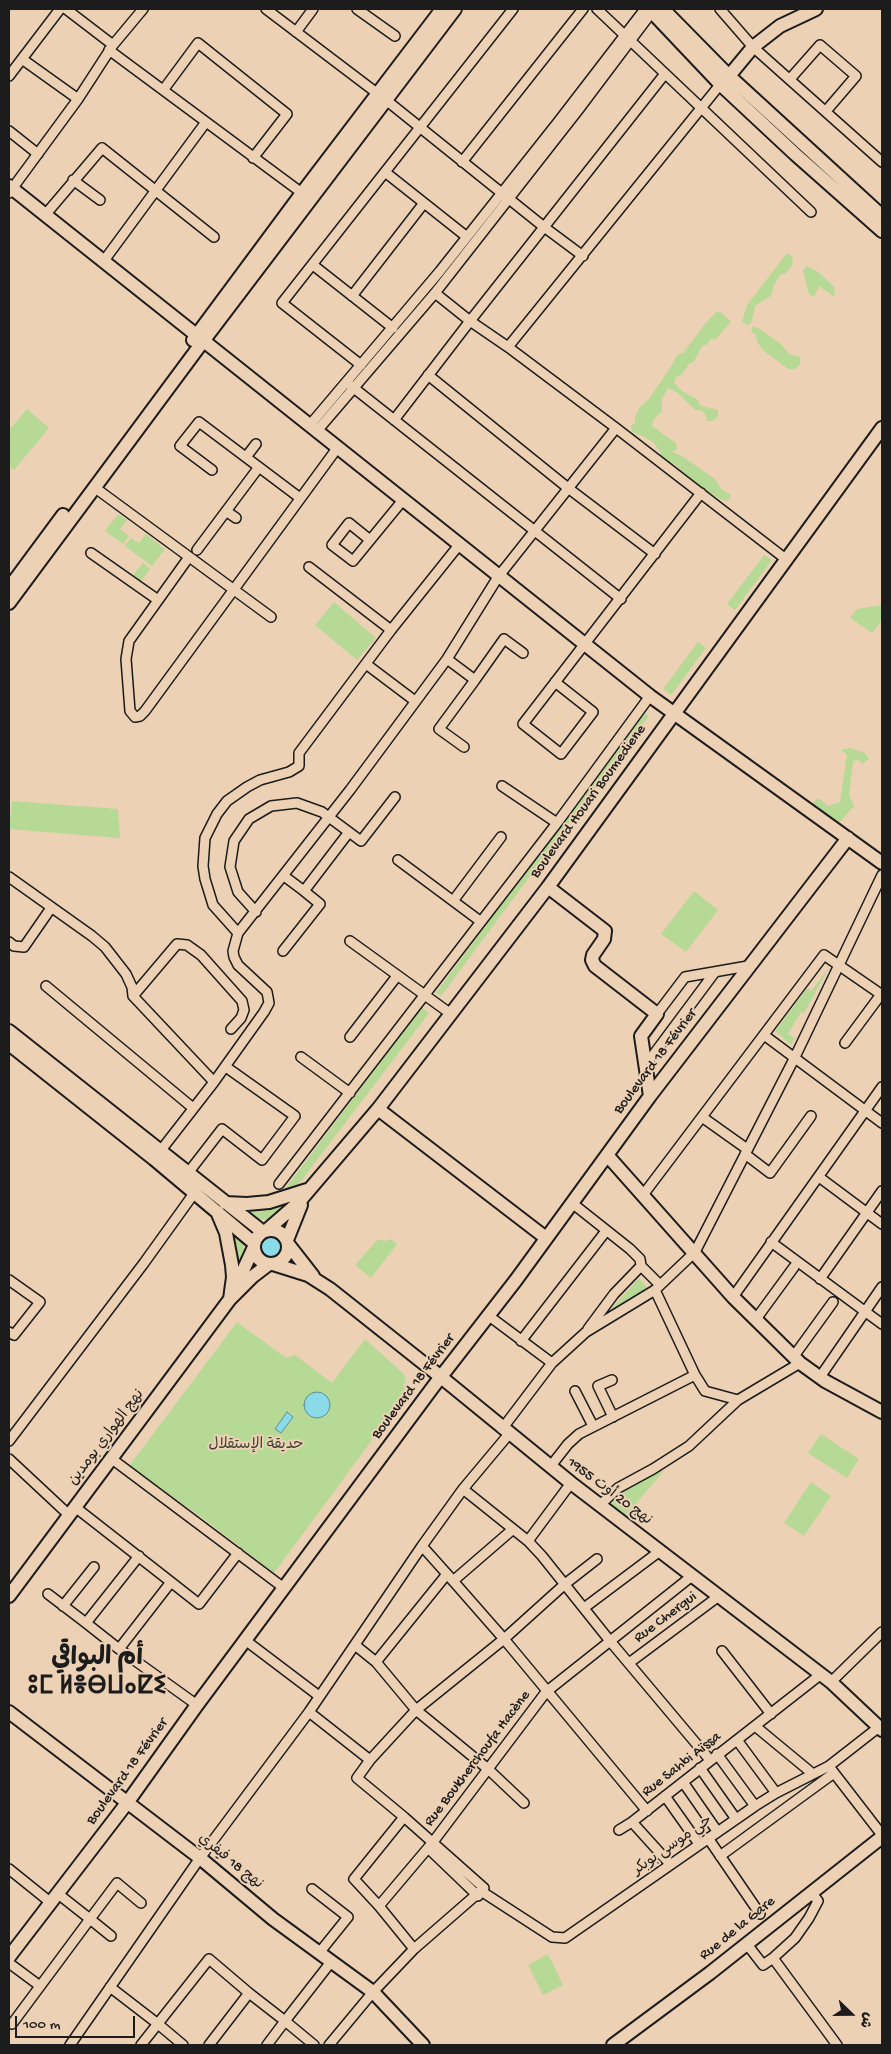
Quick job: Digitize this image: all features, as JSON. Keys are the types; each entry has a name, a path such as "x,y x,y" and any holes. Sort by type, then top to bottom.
{"main road":[{"path":"382,97 442,9"},
{"path":"9,588 382,97 455,9"},
{"path":"653,9 724,80 877,212 882,231"},
{"path":"724,80 753,47 780,26 816,9"},
{"path":"10,189 650,696 882,863"},
{"path":"9,603 200,338"},
{"name":"Boulevard Houari Boumediene","path":"265,1231 298,1203 378,1109 548,886 674,712 880,437"},
{"name":"Boulevard 18 Février","path":"9,1957 53,1897 127,1803 245,1640 441,1377 489,1316 650,1096 848,838"},
{"path":"548,886 605,931 604,939 593,955 592,960 595,966 657,1014 641,1036 650,1096"},
{"path":"9,1031 157,1155 195,1192 221,1207 265,1231 279,1232 287,1242 285,1258 271,1264 260,1261 254,1245 221,1207 188,1173 157,1155 9,1044"},
{"path":"378,1109 546,1238"},
{"path":"607,1155 733,1297 797,1360 825,1381 882,1412"},
{"path":"221,1207 269,1202 311,1188"},
{"name":"Boulevard Houari Boumediene","path":"287,1242 296,1213 311,1188"},
{"path":"221,1207 232,1265 233,1277 230,1299"},
{"path":"254,1245 265,1231"},
{"name":"نهج 20 أوت 1955","path":"287,1242 316,1279 441,1377 599,1506 831,1682 881,1729"},
{"name":"نهج الهواري بومدين","path":"230,1299 254,1245"},
{"name":"نهج 20 أوت 1955","path":"271,1264 316,1279"},
{"name":"نهج الهواري بومدين","path":"9,1596 230,1299 252,1277 271,1264"},
{"name":"نهج 18 فيفري","path":"9,1712 200,1858 273,1919 373,1992 419,2044"},
{"name":"Rue de la Gare","path":"613,2045 710,1973 882,1836"}],"street":[{"path":"9,76 60,9"},
{"path":"66,9 206,122 306,196"},
{"path":"10,189 78,98 111,47 143,9"},
{"path":"266,9 382,97 544,228 583,256"},
{"path":"296,32 312,9"},
{"path":"357,9 395,36"},
{"path":"361,365 282,304 513,9"},
{"path":"462,162 583,9"},
{"path":"596,9 811,212"},
{"path":"312,429 354,389 435,293 505,196 628,38 653,9"},
{"path":"720,9 753,47 826,110 882,162"},
{"path":"164,89 198,43 287,114 253,158"},
{"path":"790,79 820,45 856,76 826,110"},
{"path":"22,59 78,98"},
{"path":"394,420 664,75"},
{"path":"508,347 583,256 700,107 724,80"},
{"path":"103,262 206,122"},
{"path":"9,131 38,154"},
{"path":"44,215 102,148 214,237"},
{"path":"385,172 467,237"},
{"path":"73,180 100,200"},
{"path":"312,429 346,382 467,237 505,196"},
{"path":"352,296 424,203"},
{"path":"313,265 393,328"},
{"path":"435,293 470,321 616,428 787,560"},
{"path":"428,375 568,488 655,554"},
{"path":"346,382 621,599"},
{"path":"212,470 180,446 199,422 300,498"},
{"path":"157,1155 226,1067 269,1002 267,992 236,962 233,951 238,934 329,818 447,659 498,576 616,428"},
{"path":"246,458 256,444"},
{"path":"189,557 129,641 126,658 130,711 135,717 145,712 338,447"},
{"path":"197,550 260,468"},
{"path":"94,487 271,617"},
{"path":"555,682 593,712 561,754 523,724 555,682 621,599 701,494"},
{"path":"370,540 403,500"},
{"path":"226,511 236,518"},
{"path":"238,934 220,914 208,893 203,866 205,838 211,824 227,802 236,794 260,780 284,774 299,766 299,753 391,630 459,545"},
{"path":"91,553 158,600"},
{"path":"309,567 391,630"},
{"path":"464,747 439,729 504,639 523,653"},
{"path":"447,659 475,680"},
{"path":"366,664 414,701"},
{"path":"279,1184 557,823 650,696"},
{"path":"502,786 557,823"},
{"path":"256,912 238,892 230,867 234,841 243,826 263,809 288,803 306,805 329,818 361,841 395,797"},
{"path":"304,891 349,832"},
{"path":"453,901 502,837"},
{"path":"398,860 480,921"},
{"path":"70,2045 200,1858 309,1712 422,1546 552,1363 586,1332 658,1288 695,1252 795,1058 882,875"},
{"path":"283,951 320,904 284,876"},
{"path":"9,877 92,936 105,948 126,974 132,987 133,996 214,1082"},
{"path":"11,947 24,947 51,908"},
{"path":"350,941 451,1014"},
{"path":"133,996 176,944 187,945 202,955 242,1000 244,1010 241,1018 231,1029"},
{"path":"643,1195 824,955 882,994 845,1043"},
{"path":"657,1014 685,977 748,966"},
{"path":"645,1066 715,972"},
{"path":"350,1037 398,976"},
{"path":"46,986 193,1108"},
{"path":"764,1035 882,1123"},
{"path":"301,1057 350,1093"},
{"path":"188,1173 222,1129 262,1160 295,1116 226,1067"},
{"path":"733,1297 882,1087"},
{"path":"702,1117 746,1151 770,1173 812,1116"},
{"path":"819,1176 882,1224"},
{"path":"820,1279 882,1190"},
{"path":"9,1441 144,1263 195,1192"},
{"path":"572,1203 640,1259 641,1266 658,1288 695,1375 705,1391 738,1400"},
{"path":"521,1341 606,1231"},
{"path":"771,1242 882,1324"},
{"path":"586,1332 614,1294 641,1266"},
{"path":"756,1319 794,1267"},
{"path":"9,1280 40,1302 10,1336"},
{"path":"820,1377 882,1288"},
{"path":"599,1506 618,1488 653,1469 688,1446 738,1400 797,1360 833,1302"},
{"path":"489,1316 552,1363"},
{"path":"550,1467 573,1439 593,1426 695,1375"},
{"path":"612,1380 598,1386 614,1417"},
{"path":"575,1391 593,1426"},
{"path":"9,1459 72,1511 139,1556 199,1604 238,1553"},
{"path":"112,1459 284,1588"},
{"path":"528,1541 571,1483"},
{"path":"463,1489 528,1541 629,1664 714,1757 755,1806"},
{"path":"376,1662 450,1577 512,1530"},
{"path":"422,1546 504,1639 646,1811"},
{"path":"584,1608 660,1551"},
{"path":"86,1623 139,1556"},
{"path":"329,2045 373,1992 414,1949 481,1892 430,1845 404,1817 357,1778 370,1760 416,1710 504,1639 596,1559"},
{"path":"63,1606 94,1567"},
{"name":"Rue Boukherchoufa Hacène","path":"379,1906 430,1845 546,1692 692,1576"},
{"path":"119,1649 171,1582"},
{"path":"48,1594 119,1649 197,1705"},
{"name":"Rue Chergui","path":"629,1664 719,1596"},
{"path":"831,1682 882,1632"},
{"path":"245,1640 319,1696"},
{"path":"355,1644 376,1662 416,1710 488,1769 524,1803"},
{"path":"722,1651 771,1714"},
{"name":"Rue Sahbi Aïssa","path":"619,1830 632,1822 820,1675"},
{"path":"309,1712 370,1760"},
{"path":"759,1723 813,1774"},
{"name":"حي موسى بوبكر","path":"481,1892 552,1937 560,1939 569,1936 755,1806 813,1774 832,1770 881,1729"},
{"path":"736,1740 776,1793"},
{"path":"700,1768 736,1819"},
{"path":"720,1856 832,1770 882,1836"},
{"path":"683,1782 718,1831"},
{"path":"665,1796 699,1844"},
{"path":"404,1817 354,1879 414,1949"},
{"path":"632,1822 670,1864"},
{"path":"708,1838 760,1914"},
{"path":"9,1869 90,1919 111,1936"},
{"path":"12,2024 118,1883 142,1903"},
{"path":"312,1889 348,1917 319,1953"},
{"path":"746,1944 763,1965 773,1958 795,1938 809,1918 818,1901 811,1892"},
{"path":"773,1958 837,2045"},
{"path":"141,2045 209,1960 314,2045"},
{"path":"267,2045 332,1962"},
{"path":"9,1963 40,1986"},
{"path":"110,1987 183,2045"},
{"path":"209,2045 249,1993"}],"green space":[{"path":"787,253 792,256 793,262 791,267 786,273 780,275 774,285 771,296 755,306 752,321 748,325 742,322 747,305"},
{"path":"806,266 817,271 834,287 835,294 833,296 819,286 814,297 809,294 803,271"},
{"path":"717,311 731,322 716,339 710,339 708,344 702,346 694,362 689,364 682,374 676,377 674,383 682,391 698,400 701,406 718,410 718,416 713,421 707,421 705,414 701,410 695,410 678,393 668,388 662,399 662,411 653,420 652,426 676,443 677,449 672,452 682,456 715,479 721,489 731,495 728,501 722,500 701,488 674,464 663,460 661,453 654,443 632,432 631,426 635,423 635,417 640,407 648,400 677,355 683,353"},
{"path":"753,326 781,344 789,354 800,357 799,366 794,369 788,369 764,351 757,342 756,335 751,332"},
{"path":"27,409 49,428 14,470 9,466 9,430"},
{"path":"118,514 127,520 120,529 129,536 123,544 105,531"},
{"path":"146,534 165,549 152,566 125,546 131,538 139,543"},
{"path":"764,555 772,560 735,610 727,604"},
{"path":"143,563 150,569 141,581 133,575"},
{"path":"334,602 376,638 357,660 315,625"},
{"path":"882,605 882,620 872,633 850,618 857,609"},
{"path":"698,642 706,648 671,695 663,689"},
{"path":"643,712 649,716 441,996 436,993"},
{"path":"850,748 865,753 869,759 862,764 859,760 853,761 849,795 854,806 839,823 812,803 818,798 828,806 840,802 847,755 841,750"},
{"path":"12,801 118,809 120,838 9,829"},
{"path":"694,891 718,910 686,952 661,934"},
{"path":"829,968 804,1013 801,1012 788,1034 795,1038 791,1045 775,1031 807,988 811,991"},
{"path":"422,1007 429,1013 298,1185 282,1193"},
{"path":"293,1200 273,1218 267,1220 258,1219 242,1211 264,1208"},
{"path":"231,1227 241,1237 246,1253 238,1275"},
{"path":"378,1239 385,1241 391,1239 397,1244 371,1278 355,1265"},
{"path":"639,1278 649,1290 605,1316"},
{"name":"حديقة الإستقلال","path":"237,1322 286,1358 295,1355 332,1383 365,1339 404,1374 406,1383 403,1384 406,1394 274,1573 204,1519 129,1466"},
{"path":"821,1434 859,1459 847,1478 808,1453"},
{"path":"659,1469 663,1472 626,1515 608,1502 619,1490"},
{"path":"811,1482 831,1496 804,1536 784,1523"},
{"path":"548,1954 563,1985 543,1995 528,1965"}],"water":[{"path":"269,1234 277,1238 281,1246 277,1254 269,1258 261,1254 257,1246 261,1238"},
{"name":"حديقة الإستقلال","path":"317,1392 326,1396 330,1405 326,1414 317,1418 308,1414 304,1405 308,1396"},
{"path":"287,1412 293,1417 281,1433 275,1429"}],"district":[{"name":"أم البواقي ⵓⵎ ⵍⴻⴱⵡⴰⵇⵉ","path":"97,1674"}]}
